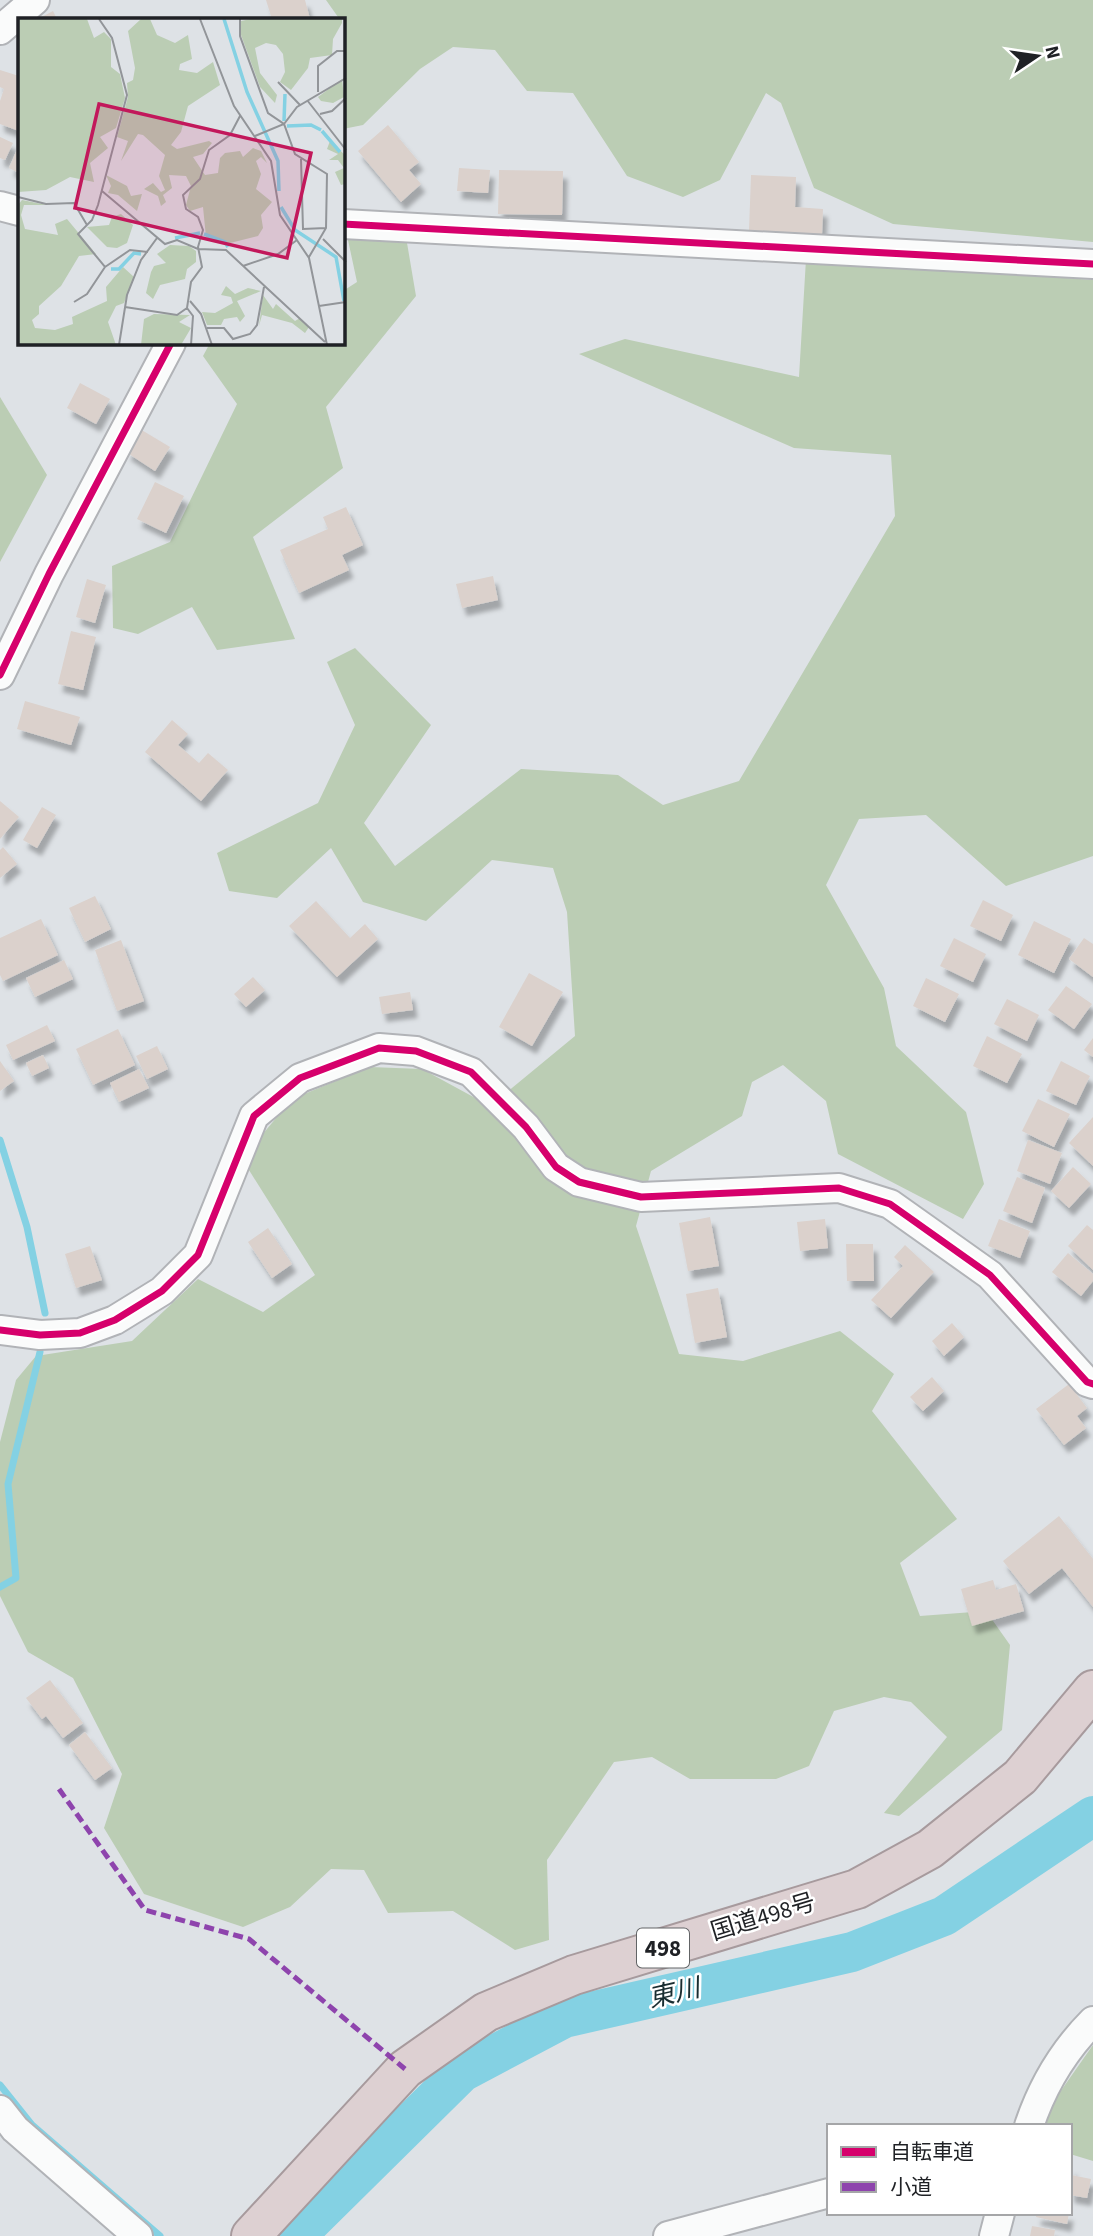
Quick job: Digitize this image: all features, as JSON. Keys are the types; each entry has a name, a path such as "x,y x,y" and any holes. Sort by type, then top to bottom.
{"highway":[{"name":"国道498号","path":"251,2236 405,2069 486,2012 574,1975 857,1889 930,1849 1020,1777 1093,1690"}],"street":[{"path":"0,30 35,0"},
{"path":"0,206 18,211"},
{"path":"345,224 1093,264"},
{"path":"0,675 49,574 170,345"},
{"path":"0,1330 40,1335 80,1332 115,1320 162,1291 198,1255 254,1116 300,1078 379,1048 416,1051 471,1072 526,1127 556,1167 579,1182 641,1197 839,1188 890,1204 990,1275 1087,1382 1093,1384"},
{"path":"1029,2124 1051,2076 1081,2033 1093,2021"},
{"path":"0,2110 15,2129 138,2236"},
{"path":"668,2236 827,2194"},
{"path":"994,2236 999,2215"}],"green space":[{"path":"326,0 1093,0 1093,242 893,224 814,188 781,103 766,93 720,180 683,197 627,176 573,93 527,91 495,50 453,47 420,69 363,125 345,129 345,18 338,17"},
{"path":"406,237 416,296 326,407 343,468 253,537 295,639 217,650 192,607 138,634 113,628 112,566 170,542 237,404 203,356 209,345 345,345 345,290 357,282 348,240"},
{"path":"806,259 1093,280 1093,856 1006,886 926,815 859,819 826,885 884,988 896,1046 966,1112 984,1184 963,1219 838,1154 826,1101 783,1065 752,1082 742,1116 651,1171 636,1226 679,1354 743,1361 840,1331 894,1374 872,1411 957,1519 900,1563 920,1616 986,1611 1010,1645 1002,1730 899,1816 884,1813 947,1737 911,1702 884,1697 834,1711 809,1766 776,1779 690,1779 652,1757 614,1762 547,1860 549,1940 515,1950 453,1911 388,1913 364,1870 331,1869 290,1907 243,1927 144,1894 104,1828 122,1774 73,1678 28,1652 0,1596 0,1442 16,1380 36,1356 132,1341 198,1279 263,1312 315,1275 242,1159 292,1099 370,1067 422,1069 490,1106 575,1036 567,912 553,868 492,860 426,921 363,902 331,848 277,898 229,891 217,853 318,803 355,725 327,662 355,648 431,725 364,823 395,866 521,769 618,775 663,805 739,781 895,516 891,455 794,448 579,354 625,339 799,377"},
{"path":"0,397 47,475 0,562"},
{"path":"1093,2045 1093,2161 1072,2155 1072,2124 1047,2124 1046,2112"}],"building":[{"path":"266,0 305,0 310,18 272,18"},
{"path":"53,11 56,18 40,18"},
{"path":"0,70 18,76 18,131 0,124 0,101 4,89 0,87"},
{"path":"388,125 419,162 409,170 421,184 401,202 358,151"},
{"path":"0,137 13,143 5,160 0,158"},
{"path":"18,147 18,172 9,168"},
{"path":"459,168 490,170 488,193 457,191"},
{"path":"499,170 563,171 562,215 498,214"},
{"path":"751,175 796,177 795,207 823,209 822,234 749,231"},
{"path":"80,383 110,399 96,424 67,408"},
{"path":"140,429 170,447 155,471 126,452"},
{"path":"155,482 184,496 166,533 137,519"},
{"path":"346,507 363,545 342,555 349,570 299,593 280,550 328,529 323,517"},
{"path":"493,576 498,600 462,608 456,584"},
{"path":"87,579 106,585 95,623 76,617"},
{"path":"71,631 96,637 83,690 58,684"},
{"path":"25,701 80,717 71,745 17,729"},
{"path":"172,720 188,734 178,745 199,763 208,753 228,770 201,801 145,752"},
{"path":"0,801 19,817 0,839"},
{"path":"42,807 56,815 37,848 23,840"},
{"path":"3,847 17,864 0,878 0,850"},
{"path":"95,896 111,929 85,942 69,908"},
{"path":"983,900 1013,915 1001,941 970,926"},
{"path":"316,901 350,938 365,924 378,939 337,977 289,926"},
{"path":"41,919 58,955 3,981 0,975 0,938"},
{"path":"1034,921 1071,939 1054,973 1018,955"},
{"path":"954,938 986,954 973,982 940,966"},
{"path":"1084,938 1093,944 1093,977 1069,959"},
{"path":"121,940 144,1001 117,1011 95,950"},
{"path":"64,960 73,979 35,997 26,978"},
{"path":"529,973 563,992 532,1046 499,1027"},
{"path":"253,977 265,990 246,1007 234,994"},
{"path":"926,978 959,994 945,1022 913,1006"},
{"path":"1066,986 1092,1004 1074,1029 1048,1010"},
{"path":"410,992 413,1010 382,1014 379,997"},
{"path":"1007,999 1039,1015 1027,1041 994,1024"},
{"path":"47,1025 55,1041 13,1060 6,1045"},
{"path":"118,1029 135,1065 93,1085 76,1049"},
{"path":"987,1036 1022,1054 1007,1083 973,1066"},
{"path":"1093,1038 1093,1057 1084,1050"},
{"path":"157,1046 168,1069 147,1079 136,1056"},
{"path":"43,1055 49,1068 32,1076 26,1063"},
{"path":"0,1061 14,1081 0,1091"},
{"path":"1061,1061 1090,1076 1076,1105 1046,1091"},
{"path":"139,1069 149,1088 119,1102 110,1083"},
{"path":"1038,1099 1070,1114 1054,1147 1022,1131"},
{"path":"1093,1117 1093,1166 1069,1143"},
{"path":"1028,1140 1062,1153 1050,1184 1017,1171"},
{"path":"1073,1167 1091,1184 1069,1208 1051,1191"},
{"path":"1017,1177 1045,1188 1032,1223 1003,1211"},
{"path":"710,1217 719,1266 688,1271 679,1223"},
{"path":"825,1219 828,1248 800,1251 797,1222"},
{"path":"999,1219 1030,1231 1020,1258 988,1246"},
{"path":"1087,1225 1093,1230 1093,1270 1068,1246"},
{"path":"268,1228 292,1264 272,1278 248,1242"},
{"path":"846,1244 873,1244 874,1281 847,1281"},
{"path":"905,1245 934,1272 891,1318 871,1300 903,1266 894,1257"},
{"path":"90,1246 102,1280 76,1288 65,1254"},
{"path":"1068,1253 1093,1274 1093,1281 1081,1296 1052,1272"},
{"path":"718,1288 727,1337 695,1343 686,1294"},
{"path":"952,1323 964,1337 944,1356 932,1341"},
{"path":"932,1377 944,1391 923,1411 910,1397"},
{"path":"1069,1384 1087,1408 1077,1416 1086,1428 1064,1445 1036,1409"},
{"path":"1059,1516 1093,1559 1093,1607 1062,1568 1029,1594 1003,1561"},
{"path":"993,1580 996,1590 1016,1584 1024,1611 972,1626 961,1589"},
{"path":"50,1680 83,1723 63,1738 46,1716 42,1719 26,1698"},
{"path":"85,1732 112,1768 95,1780 69,1745"},
{"path":"1072,2175 1091,2179 1087,2198 1072,2195"},
{"path":"1036,2215 1069,2215 1067,2224"},
{"path":"1032,2226 1055,2230 1054,2236 1030,2236"}],"waterway":[{"path":"0,1140 27,1227 45,1313"},
{"path":"0,1587 16,1578 8,1484 40,1352"},
{"name":"東川","path":"296,2236 462,2072 564,2018 852,1952 944,1916 1093,1816"},
{"path":"0,2085 32,2125 160,2236"}],"marked path":[{"path":"59,1789 145,1910 249,1939 405,2069"}],"cycle path":[{"path":"345,224 1093,264"},
{"path":"0,675 49,574 170,345"},
{"path":"0,1330 40,1335 80,1333 115,1320 162,1291 198,1255 254,1116 300,1078 379,1048 416,1051 471,1072 526,1127 556,1167 579,1182 641,1197 839,1188 890,1204 990,1275 1087,1382 1093,1384"}]}
